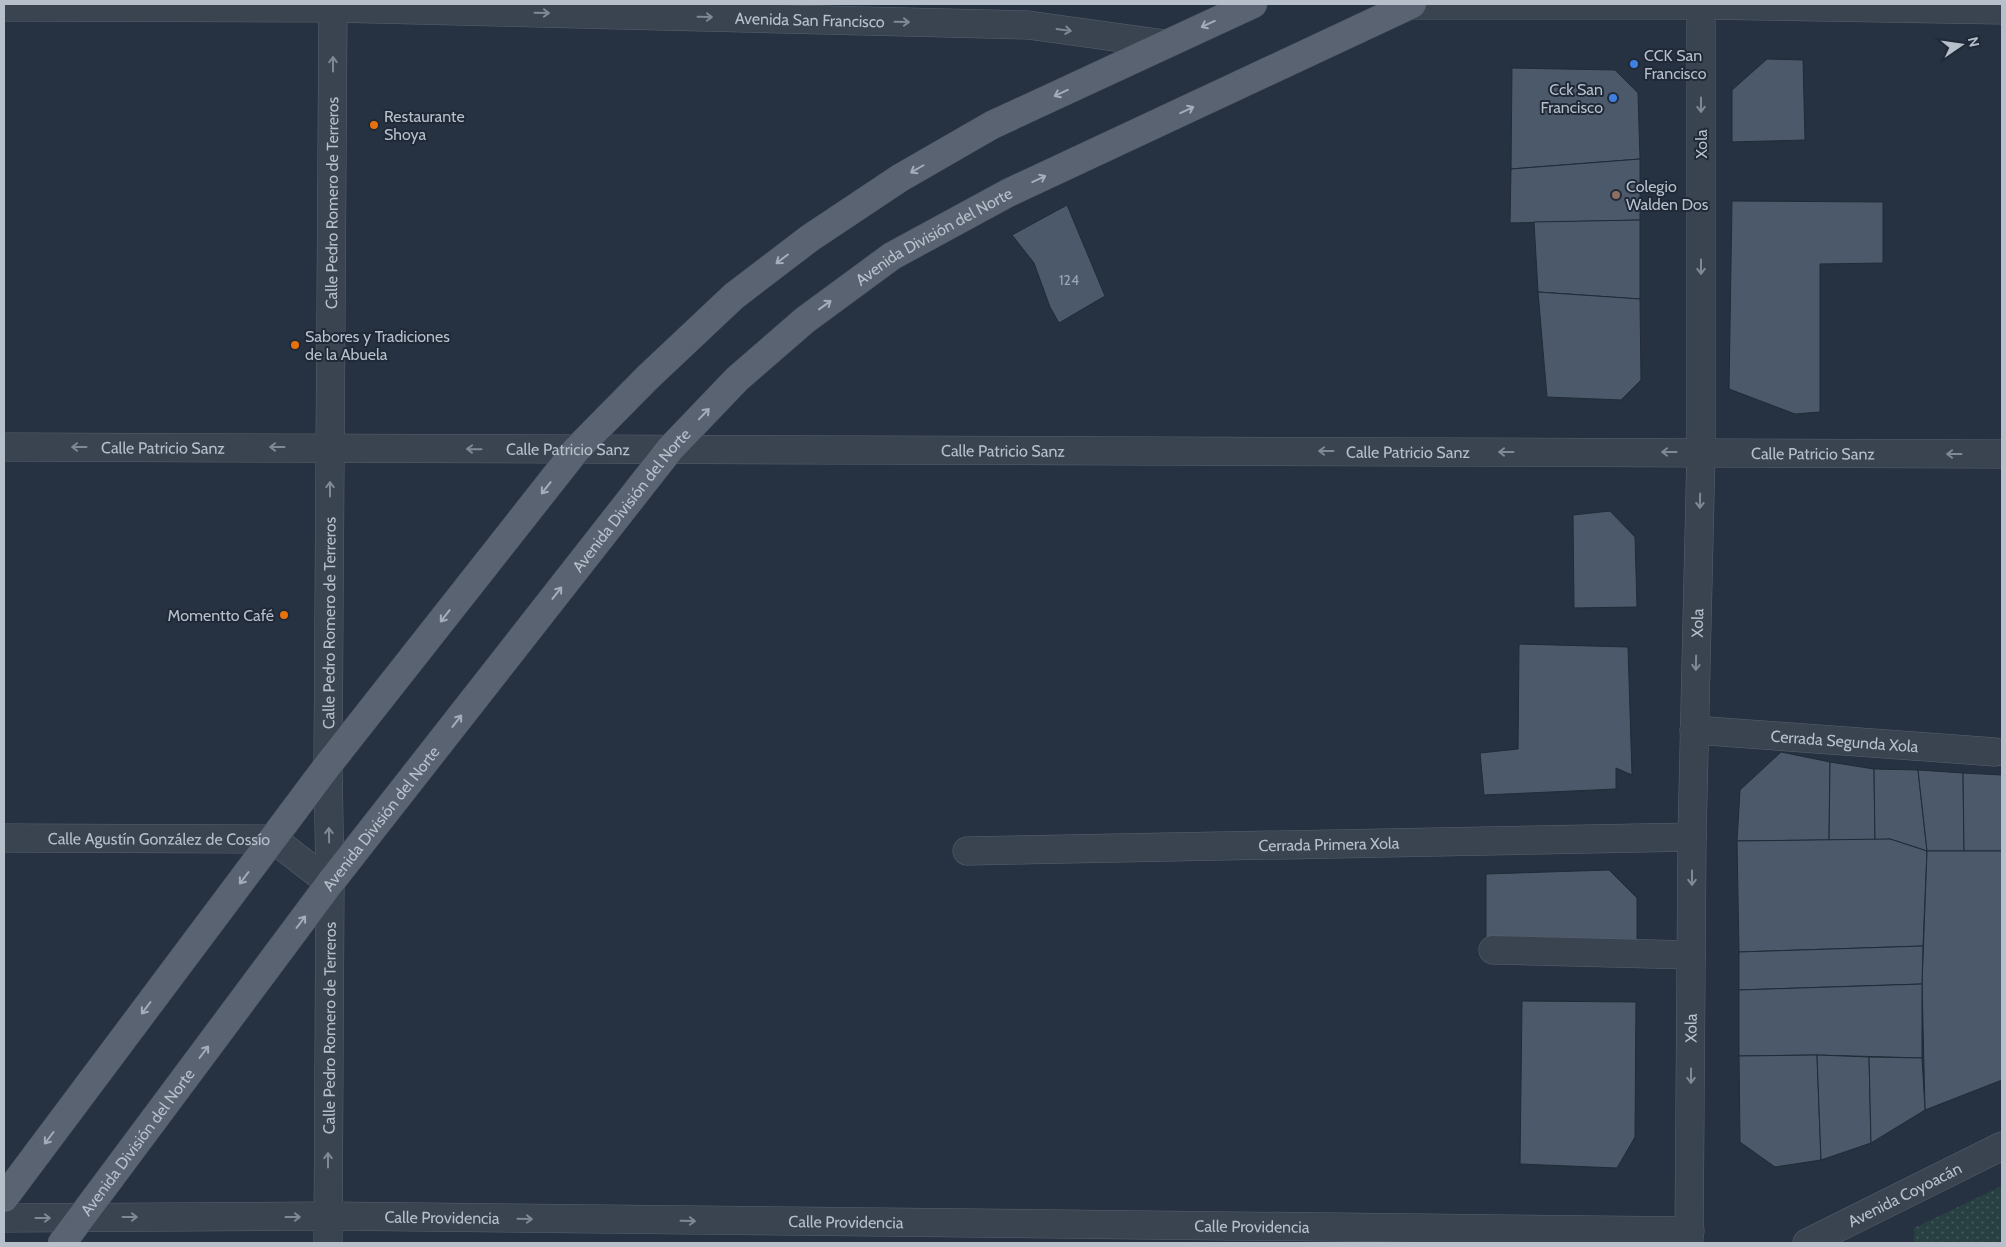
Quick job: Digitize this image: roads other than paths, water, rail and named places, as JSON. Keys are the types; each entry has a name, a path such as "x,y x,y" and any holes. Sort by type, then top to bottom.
{"main road":[{"path":"4,1198 328,765 576,450 734,296 810,238 900,178 992,125 1252,4"},
{"name":"Avenida División del Norte","path":"62,1243 330,883 670,449 737,379 805,320 892,256 1008,193 1411,4"}],"street":[{"path":"1411,4 1701,4 2002,10"},
{"name":"Xola","path":"1690,1237 1692,837 1701,452 1701,4"},
{"name":"Avenida San Francisco","path":"4,7 333,6 1028,25 1165,44"},
{"name":"Calle Pedro Romero de Terreros","path":"328,1243 330,883 328,765 333,6"},
{"name":"Calle Patricio Sanz","path":"4,446 576,450 2002,454"},
{"name":"Cerrada Segunda Xola","path":"1694,730 1995,752"},
{"name":"Cerrada Primera Xola","path":"967,850 1692,837"},
{"name":"Calle Agustín González de Cossío","path":"4,838 273,839 330,883"},
{"path":"1493,950 1691,955"},
{"name":"Avenida Coyoacán","path":"1807,1243 2002,1146"},
{"name":"Calle Providencia","path":"4,1218 328,1216 1476,1237 1690,1237"}],"place":[{"name":"CCK San Francisco","path":"1634,64"},
{"name":"Cck San Francisco","path":"1613,98"},
{"name":"Restaurante Shoya","path":"374,125"},
{"name":"Colegio Walden Dos","path":"1616,195"},
{"name":"Sabores y Tradiciones de la Abuela","path":"295,345"},
{"name":"Momentto Café","path":"284,615"}]}
